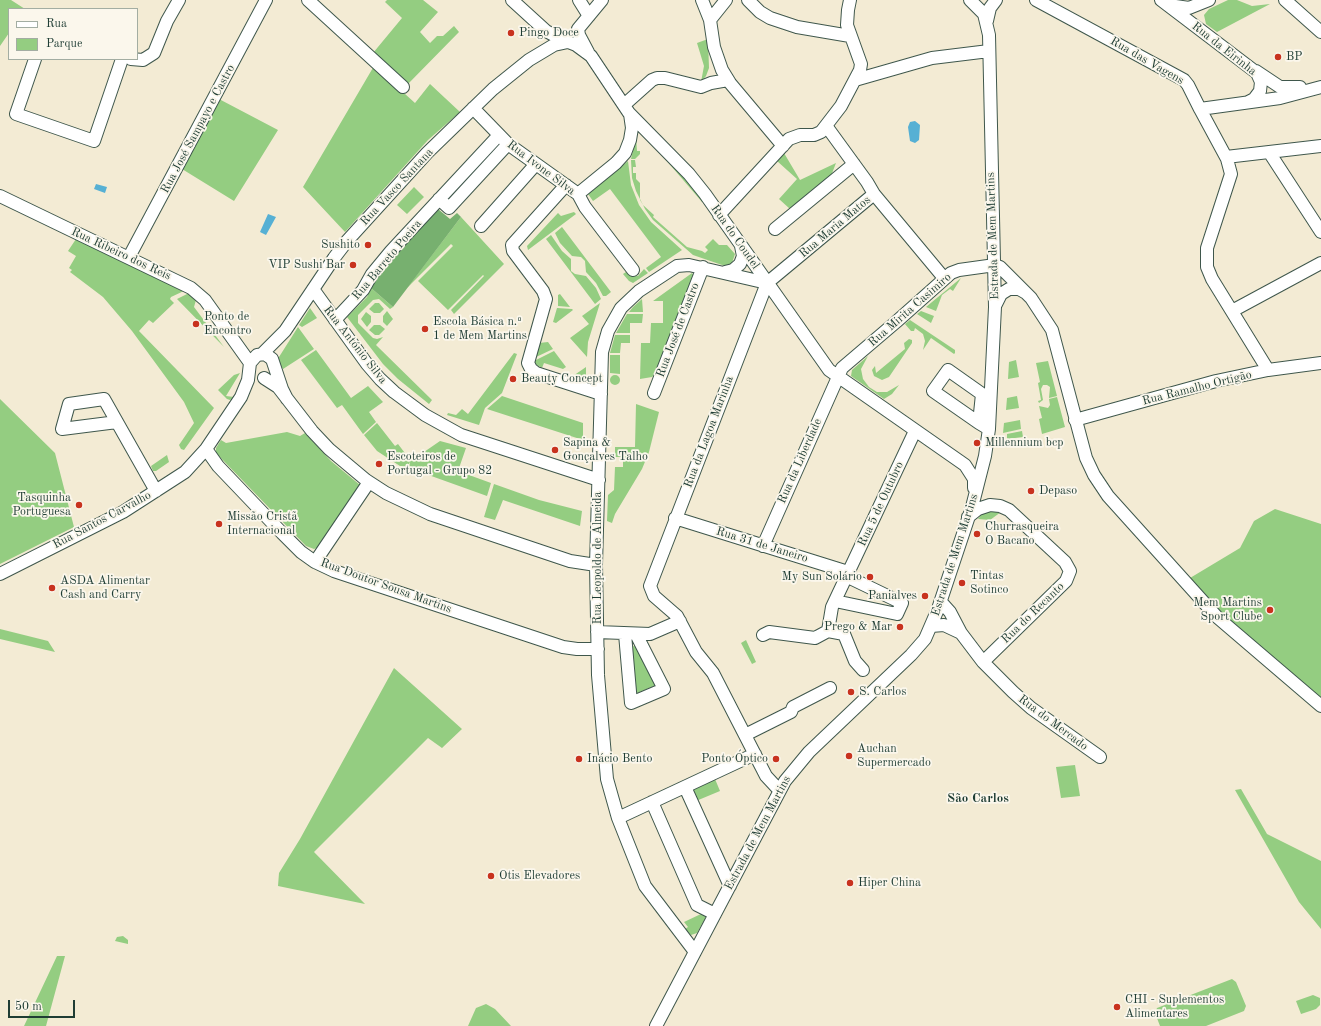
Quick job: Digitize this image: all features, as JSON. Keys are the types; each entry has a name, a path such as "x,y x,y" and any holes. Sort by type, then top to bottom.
{"street":[{"path":"138,60 143,60 154,53 167,21 178,0"},
{"name":"Rua José Sampayo e Castro","path":"129,257 266,0"},
{"path":"308,0 403,87"},
{"name":"Rua do Coudel","path":"512,0 536,23 551,34 582,49 593,59 627,109 688,174 719,215 822,362 837,377 965,465 974,479 973,497"},
{"path":"579,0 589,16"},
{"path":"593,59 578,32 581,24 602,0"},
{"path":"702,0 710,20 717,58 728,80 782,146"},
{"path":"710,20 726,0"},
{"path":"748,0 760,12 770,18 797,27 850,36"},
{"path":"719,215 789,139 797,136 814,134 826,127 841,106 860,70 861,61 850,36 847,20 850,0"},
{"path":"970,0 980,9 987,21"},
{"path":"987,21 990,8 996,0"},
{"name":"Rua das Vagens","path":"1036,0 1184,80 1188,85 1226,157 1230,169 1230,179 1207,248 1206,261 1211,276 1268,370"},
{"path":"1161,0 1173,6 1186,8 1199,6 1207,1"},
{"name":"Rua da Eirinha","path":"1161,0 1253,69 1259,77 1261,86 1257,96 1245,103"},
{"path":"1280,0 1288,3 1319,31"},
{"path":"1201,30 1196,17 1199,8 1207,1"},
{"name":"Estrada de Mem Martins","path":"656,1026 779,790 805,756 911,655 925,638 941,602 968,518 985,456 984,426 995,307 987,21"},
{"name":"Rua Vasco Santana","path":"529,60 539,49 541,41 541,33 536,23"},
{"name":"Rua Vasco Santana","path":"274,365 276,349 285,331 334,258 363,223 427,153 492,89 529,60 554,45 569,43"},
{"path":"855,80 932,58 989,51"},
{"path":"711,82 717,58"},
{"path":"35,60 16,114 94,141 122,60"},
{"path":"1253,69 1272,83 1285,88 1302,87 1321,82"},
{"path":"578,194 616,163 625,152 630,140 632,128 627,109 652,80 657,78 665,78 699,87 711,82 728,80"},
{"path":"1200,109 1280,98 1321,87"},
{"name":"Rua Ivone Silva","path":"473,108 508,144 578,194 585,207 633,270"},
{"path":"826,127 854,164 874,194"},
{"name":"Rua Barreto Poeira","path":"335,320 364,290 372,274 391,251 499,135"},
{"path":"439,199 449,208 508,144"},
{"path":"1226,157 1321,146"},
{"path":"1269,152 1321,232"},
{"path":"481,226 536,164"},
{"path":"775,229 854,164"},
{"path":"566,185 512,245 513,251 543,291 546,299 528,363 531,369 536,373 601,394"},
{"name":"Rua Maria Matos","path":"767,283 874,194 944,278"},
{"name":"Rua Ribeiro dos Reis","path":"0,196 191,288 205,300 228,330 250,365"},
{"path":"725,272 733,270 740,264 743,256 740,244"},
{"path":"1232,312 1321,263"},
{"name":"Rua Leopoldo de Almeida","path":"695,952 645,886 618,818 612,799 604,759 597,632 596,565 603,345 611,324 621,308 639,292 674,267 685,264 703,267 767,283"},
{"path":"995,265 1000,266 1011,276 1031,298 1048,322 1055,338 1083,450 1100,486 1122,514 1217,616 1321,706"},
{"name":"Rua Mirita Casimiro","path":"837,377 842,368 896,322 944,278 960,270 995,265"},
{"name":"Rua José de Castro","path":"654,393 703,267"},
{"name":"Rua da Lagoa Marinha","path":"680,620 654,596 651,591 651,580 767,283"},
{"path":"995,307 998,298 1009,289 1023,291 1031,298"},
{"name":"Rua António Silva","path":"312,290 380,378 394,392 425,415 461,435 599,480"},
{"name":"Rua Ribeiro dos Reis","path":"228,330 250,349 261,354"},
{"name":"Rua Vasco Santana","path":"250,365 254,357 261,354 285,331"},
{"path":"261,354 270,356 287,399"},
{"name":"Rua Ramalho Ortigão","path":"1076,420 1216,381 1268,370 1321,363"},
{"path":"250,365 252,374 273,382 328,449 369,482 403,502 430,514 570,561 596,565"},
{"path":"250,365 248,380 241,397 206,449 218,466 282,533 301,552 315,562"},
{"path":"241,397 263,378 271,374 274,365"},
{"path":"948,370 982,394 984,426 933,391 948,370"},
{"name":"Rua da Liberdade","path":"763,546 837,377"},
{"path":"117,422 156,492"},
{"name":"Rua 5 de Outubro","path":"828,632 833,604 915,431"},
{"name":"Rua Santos Carvalho","path":"0,574 123,512 156,492 185,472 206,449"},
{"path":"965,465 974,466 985,456"},
{"name":"Rua Doutor Sousa Martins","path":"369,482 315,562 341,573 563,647 598,649"},
{"name":"Rua do Recanto","path":"968,518 978,509 985,506 995,505 1009,510 1065,562 1070,571 1066,580 983,662"},
{"name":"Rua 31 de Janeiro","path":"675,518 847,574"},
{"path":"833,604 897,614 902,603 847,574"},
{"name":"Rua do Mercado","path":"941,602 950,612 961,633 983,662 1030,708 1100,757"},
{"path":"597,632 631,634 655,633 680,620 696,652 713,673 766,776 779,790"},
{"name":"Rua do Mercado","path":"931,626 944,625 961,633"},
{"path":"763,635 768,632 815,638 828,632 844,634 855,660 863,670"},
{"path":"631,634 664,689 631,703 631,634"},
{"path":"745,735 791,712 793,707 830,688"},
{"path":"618,818 754,754"},
{"path":"685,787 730,886"},
{"path":"652,802 697,904 715,914"}],"green space":[{"path":"0,0 11,0 23,8 8,8 8,34 0,46"},
{"path":"387,0 423,0 438,12 420,32 430,43 437,36 443,36 454,26 459,32 407,85 373,53 402,18 385,2"},
{"path":"1228,0 1237,0 1252,6 1270,4 1217,32 1206,24 1204,15 1209,9"},
{"path":"708,39 709,68 706,76 701,82 704,66 697,43"},
{"path":"374,66 415,103 430,84 460,112 428,140 345,232 303,187"},
{"path":"219,99 278,130 234,201 182,169"},
{"path":"636,137 637,151 640,151 640,154 635,159 631,159"},
{"path":"660,153 684,178 703,201 702,202"},
{"path":"784,153 800,180 836,163 831,176 790,209 779,199 797,179 777,161"},
{"path":"631,160 635,160 636,167 633,167 633,173 636,173 636,179 640,183 640,199 632,178"},
{"path":"628,161 631,185 639,205 651,222 682,250 649,272 646,268 661,257 610,189 593,201 588,194"},
{"path":"414,187 424,197 407,214 397,205"},
{"path":"643,205 654,215 653,217 687,247 705,253 708,250 705,247 713,239 719,245 727,245 735,254 732,263 725,266 693,255 653,220"},
{"path":"438,209 450,219 457,213 461,217 393,307 371,288 379,273"},
{"path":"574,212 576,214 528,250 527,246 558,213 561,216"},
{"path":"461,217 504,264 454,314 451,310 484,276 483,275 448,310 418,281 453,246 451,244 407,288"},
{"path":"562,227 611,292 606,296 603,296 596,283 586,272 585,261 581,257 572,256 560,243 555,233"},
{"path":"551,235 562,251 571,259 571,271 575,274 586,276 596,288 601,299 595,304 546,239"},
{"path":"76,239 186,290 171,297 170,299 174,303 153,323 149,320 139,331 214,408 184,450 181,449 179,445 194,423 184,402 132,331 103,297 70,272 72,270 69,268 76,256 68,251"},
{"path":"644,269 648,273 633,283 623,274 626,272 630,276 638,276"},
{"path":"692,273 694,276 657,372 652,377 640,379 641,343 650,343 651,323 663,323 663,301 653,301"},
{"path":"961,278 953,291 950,289 942,295 936,311 926,307"},
{"path":"371,288 393,307 390,309 379,299 373,300 358,315 358,323 373,338 377,339 383,337 376,345 432,400 429,404 398,379 383,364 347,317 367,297"},
{"path":"189,293 196,300 194,307 224,347 177,299"},
{"path":"560,294 570,307 558,306 558,295"},
{"path":"642,299 643,312 629,312 633,307"},
{"path":"375,303 379,303 384,309 380,313 374,313 369,309"},
{"path":"600,303 588,342 587,357 570,338 589,324 582,316"},
{"path":"310,308 317,318 302,327 299,325"},
{"path":"557,308 573,310 556,323 553,322"},
{"path":"387,311 393,319 387,326 383,322 383,316"},
{"path":"921,311 934,316 931,323 917,314"},
{"path":"366,312 371,316 371,322 367,327 361,319"},
{"path":"627,314 643,314 642,323 630,323 630,333 616,333"},
{"path":"910,320 955,350 955,353 954,354 931,338 923,350 925,341 923,334 915,328 914,331 911,331 905,324"},
{"path":"374,325 380,325 385,329 379,335 375,335 369,330"},
{"path":"298,327 314,349 283,369 278,361 279,357"},
{"path":"615,335 630,335 630,343 621,343 620,353 610,353"},
{"path":"909,339 912,340 912,343 889,377 882,380 874,376 872,370 875,366 876,373 905,349 904,343"},
{"path":"548,342 553,349 534,358 539,343"},
{"path":"316,350 351,398 368,386 383,402 369,412 376,422 363,434 342,405 337,408 301,360"},
{"path":"554,351 566,367 563,369 544,363 542,368 535,364 534,361"},
{"path":"514,353 517,354 502,393 485,408 479,425 447,415 448,413 456,415 462,409 468,414"},
{"path":"610,355 620,355 620,374 610,373"},
{"path":"868,356 861,369 863,379 869,387 877,392 887,392 899,385 892,394 884,399 851,376 852,370"},
{"path":"1016,360 1019,377 1008,379 1009,362"},
{"path":"1048,361 1057,396 1049,398 1050,387 1043,385 1041,389 1043,400 1039,403 1038,401 1041,400 1038,383 1040,382 1036,363"},
{"path":"586,367 586,383 574,379 573,376"},
{"path":"240,373 226,396 234,397 230,400 227,399 218,390 234,375"},
{"path":"613,375 617,375 619,376 619,384 613,385 610,382 610,378"},
{"path":"502,396 583,423 583,440 487,409"},
{"path":"1017,396 1019,408 1006,410 1007,398"},
{"path":"1057,397 1065,427 1042,434 1039,419 1042,418 1039,406 1048,408 1050,405 1049,399"},
{"path":"0,399 55,453 74,527 0,564"},
{"path":"636,404 659,412 649,452 642,469 615,514 612,523 607,521 608,495 614,490 615,467 623,467 623,457 615,457 615,447 635,447"},
{"path":"1020,420 1021,429 1003,433 1004,423"},
{"path":"377,423 395,446 398,444 411,461 440,441 466,448 458,471 491,483 487,496 409,468 410,462 407,467 400,466 377,451 364,435"},
{"path":"1022,431 1023,437 1007,439 1007,434"},
{"path":"287,432 300,436 305,433 331,461 360,485 319,547 314,549 306,546 216,453 216,448 221,440 226,443"},
{"path":"167,455 169,462 156,471 153,471 151,466"},
{"path":"494,484 539,500 582,511 580,526 503,500 495,520 484,517"},
{"name":"Mem Martins Sport Clube","path":"1275,509 1321,524 1321,699 1224,616 1190,578 1240,548 1254,521"},
{"path":"991,510 1001,512 990,520 978,519 982,514"},
{"path":"0,629 48,641 55,652 0,639"},
{"path":"746,640 756,662 752,664 741,643"},
{"path":"636,646 656,685 635,694 632,647"},
{"path":"394,668 462,729 442,748 428,738 314,852 365,904 278,886 279,873 300,839"},
{"path":"1075,765 1080,796 1061,798 1056,767"},
{"path":"715,779 720,791 696,801 691,791"},
{"path":"1241,789 1267,834 1321,861 1321,929 1299,902 1235,790"},
{"path":"703,913 707,915 697,933 691,935 685,929 688,927 684,922"},
{"path":"123,936 128,940 128,944 115,941 117,937"},
{"path":"57,956 65,956 46,1026 24,1026"},
{"path":"1232,979 1236,982 1246,1006 1244,1011 1206,1026 1160,1026 1155,1013 1157,1008"},
{"path":"1313,995 1320,998 1320,1005 1316,1009 1301,1014 1296,1001"},
{"path":"486,1004 495,1009 511,1026 468,1026 476,1008"}],"water":[{"path":"915,121 920,125 919,140 915,143 910,141 908,127 910,122"},
{"path":"96,184 107,187 105,193 94,189"},
{"path":"268,214 276,217 266,235 260,232"}],"place":[{"name":"Pingo Doce","path":"511,33"},
{"name":"BP","path":"1278,57"},
{"name":"Sushito","path":"368,245"},
{"name":"VIP Sushi Bar","path":"353,265"},
{"name":"Ponto de Encontro","path":"196,324"},
{"name":"Escola Básica n.º 1 de Mem Martins","path":"425,329"},
{"name":"Beauty Concept","path":"513,379"},
{"name":"Millennium bcp","path":"977,443"},
{"name":"Sapina & Gonçalves Talho","path":"555,450"},
{"name":"Escoteiros de Portugal - Grupo 82","path":"379,464"},
{"name":"Depaso","path":"1031,491"},
{"name":"Tasquinha Portuguesa","path":"79,505"},
{"name":"Missão Cristã Internacional","path":"219,524"},
{"name":"Churrasqueira O Bacano","path":"977,534"},
{"name":"My Sun Solário","path":"870,577"},
{"name":"Tintas Sotinco","path":"962,583"},
{"name":"ASDA Alimentar Cash and Carry","path":"52,588"},
{"name":"Panialves","path":"925,596"},
{"name":"Mem Martins Sport Clube","path":"1270,610"},
{"name":"Prego & Mar","path":"900,627"},
{"name":"S. Carlos","path":"851,692"},
{"name":"Auchan Supermercado","path":"849,756"},
{"name":"Inácio Bento","path":"579,759"},
{"name":"Ponto Óptico","path":"776,759"},
{"name":"Otis Elevadores","path":"491,876"},
{"name":"Hiper China","path":"850,883"},
{"name":"CHI - Suplementos Alimentares","path":"1117,1007"}],"district":[{"name":"São Carlos","path":"978,799"}]}
